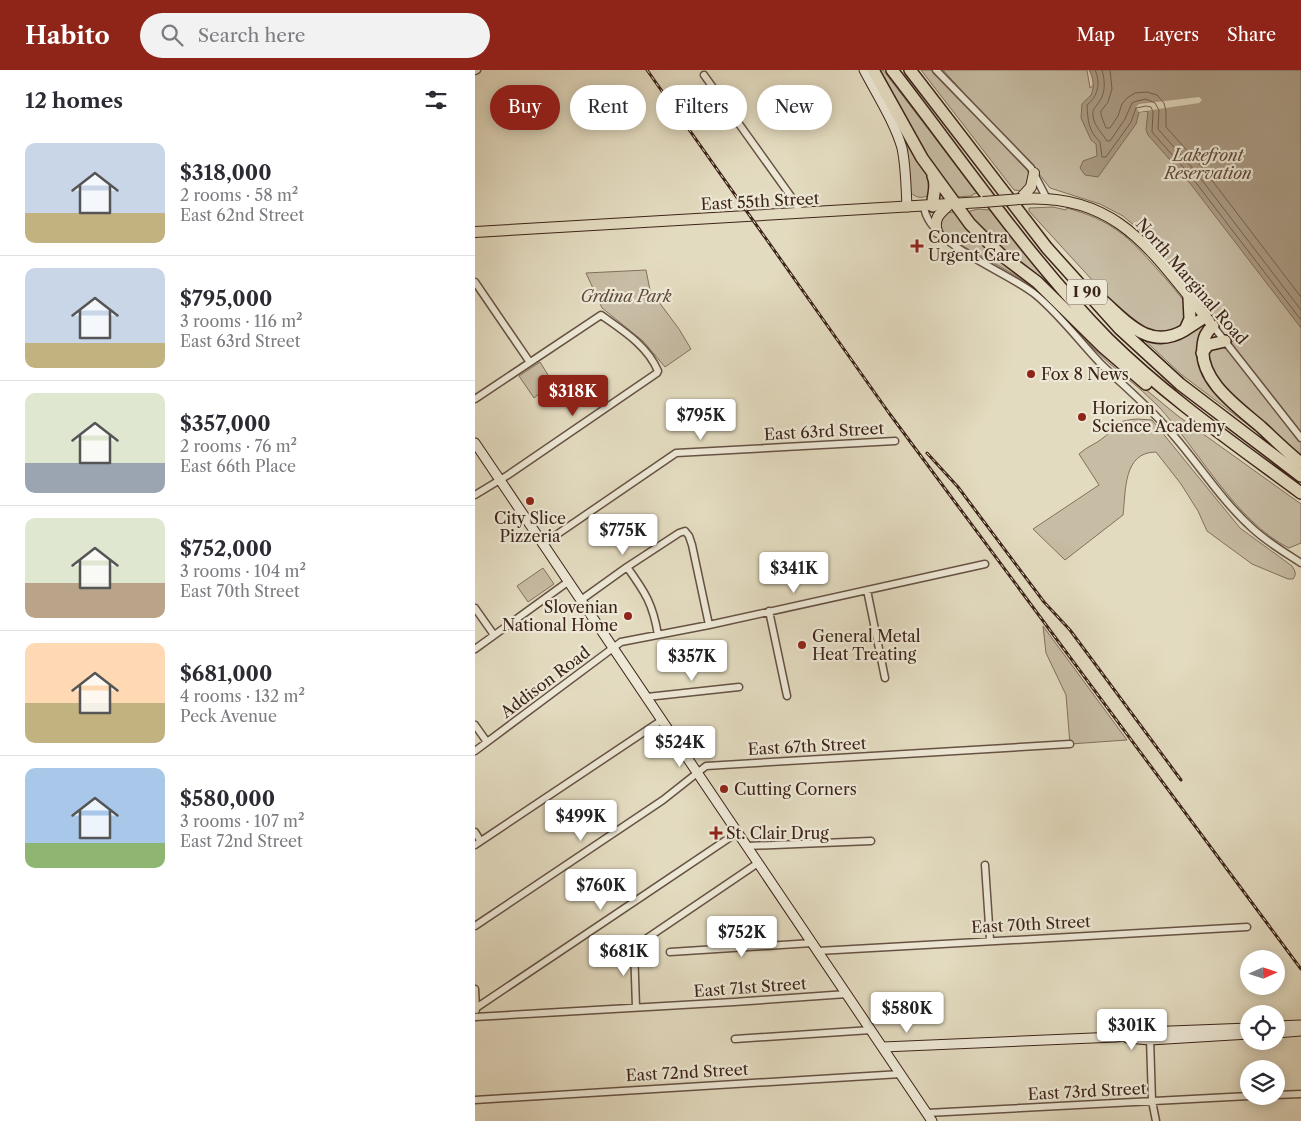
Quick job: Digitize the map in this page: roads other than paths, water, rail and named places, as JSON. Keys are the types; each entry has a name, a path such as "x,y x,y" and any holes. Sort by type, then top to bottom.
{"highway":[{"path":"873,70 915,148 953,204 970,224 1000,254 1037,282 1103,347 1157,392 1194,415"},
{"name":"I 90","path":"892,70 1015,231 1069,297 1131,361 1194,415 1301,493"},
{"name":"I 90","path":"910,70 1035,232 1120,329 1180,384 1301,476"},
{"path":"929,206 936,184 933,174"},
{"path":"1063,265 1131,325 1155,338 1174,336 1209,322"},
{"path":"1185,330 1189,319 1189,298"},
{"path":"1209,322 1202,353 1205,368 1218,387 1301,463"},
{"path":"1202,353 1208,345 1225,341"}],"main road":[{"path":"864,70 899,141 904,164 907,207"},
{"path":"1023,199 1031,187 1034,173"},
{"name":"East 55th Street","path":"475,232 1047,199"},
{"name":"North Marginal Road","path":"1047,199 1073,202 1089,207 1127,228 1150,251 1209,322"},
{"path":"937,232 936,219 940,213 953,204"},
{"path":"475,443 932,1121"},
{"path":"1285,1026 1301,1025"},
{"path":"1150,1036 1240,1029"},
{"path":"1285,1032 1301,1031"},
{"path":"883,1047 1115,1037 1240,1034"}],"street":[{"path":"936,70 1034,173 1047,199"},
{"path":"704,75 795,202 801,214"},
{"path":"929,206 925,216 937,232 952,245 1014,280 1036,295 1101,363 1158,417 1212,485 1251,528 1271,544 1301,563"},
{"path":"475,282 529,361"},
{"path":"475,399 529,361 601,315 641,346 658,371 475,495"},
{"name":"North Marginal Road","path":"1209,322 1301,438"},
{"name":"East 63rd Street","path":"543,544 676,453 895,442"},
{"path":"581,600 627,567 685,531 689,536 709,625"},
{"name":"Addison Road","path":"475,751 575,677 613,646 621,642 658,636 985,564"},
{"path":"627,567 647,594 654,614 658,636"},
{"path":"475,649 569,581"},
{"path":"867,590 885,678"},
{"path":"475,608 493,635"},
{"path":"769,611 787,696"},
{"path":"647,697 739,687"},
{"path":"475,832 478,842 662,720"},
{"path":"475,725 487,742"},
{"name":"East 67th Street","path":"475,926 663,800 706,766 1070,744"},
{"path":"476,1008 738,832"},
{"path":"747,846 871,841"},
{"path":"636,1007 634,947 759,863"},
{"path":"985,865 990,940"},
{"name":"East 70th Street","path":"670,952 990,940 1247,927"},
{"path":"475,989 476,1017"},
{"name":"East 71st Street","path":"476,1017 847,994"},
{"path":"735,1039 871,1030"},
{"path":"1150,1036 1152,1101 1156,1121"},
{"name":"East 72nd Street","path":"475,1100 901,1074"},
{"path":"1285,1095 1301,1094"},
{"name":"East 73rd Street","path":"927,1113 1240,1096"}],"water":[{"path":"1089,70 1301,70 1301,328 1186,178 1148,135 1146,130 1148,111 1139,112 1136,124 1098,177 1085,175 1080,168 1083,161 1097,156 1096,144 1091,140 1081,118 1082,104 1091,95 1093,89"}],"railway":[{"path":"647,70 889,413 1301,969"},
{"path":"927,453 958,487 1044,602 1070,630 1181,780"}],"place":[{"name":"Concentra Urgent Care","path":"917,246"},
{"name":"Fox 8 News","path":"1031,374"},
{"name":"Horizon Science Academy","path":"1082,417"},
{"name":"City Slice Pizzeria","path":"530,501"},
{"name":"Slovenian National Home","path":"628,616"},
{"name":"General Metal Heat Treating","path":"802,645"},
{"name":"Cutting Corners","path":"724,789"},
{"name":"St. Clair Drug","path":"716,833"}],"park label":[{"name":"Lakefront Reservation","path":"1208,164"},
{"name":"Grdina Park","path":"626,296"}]}
